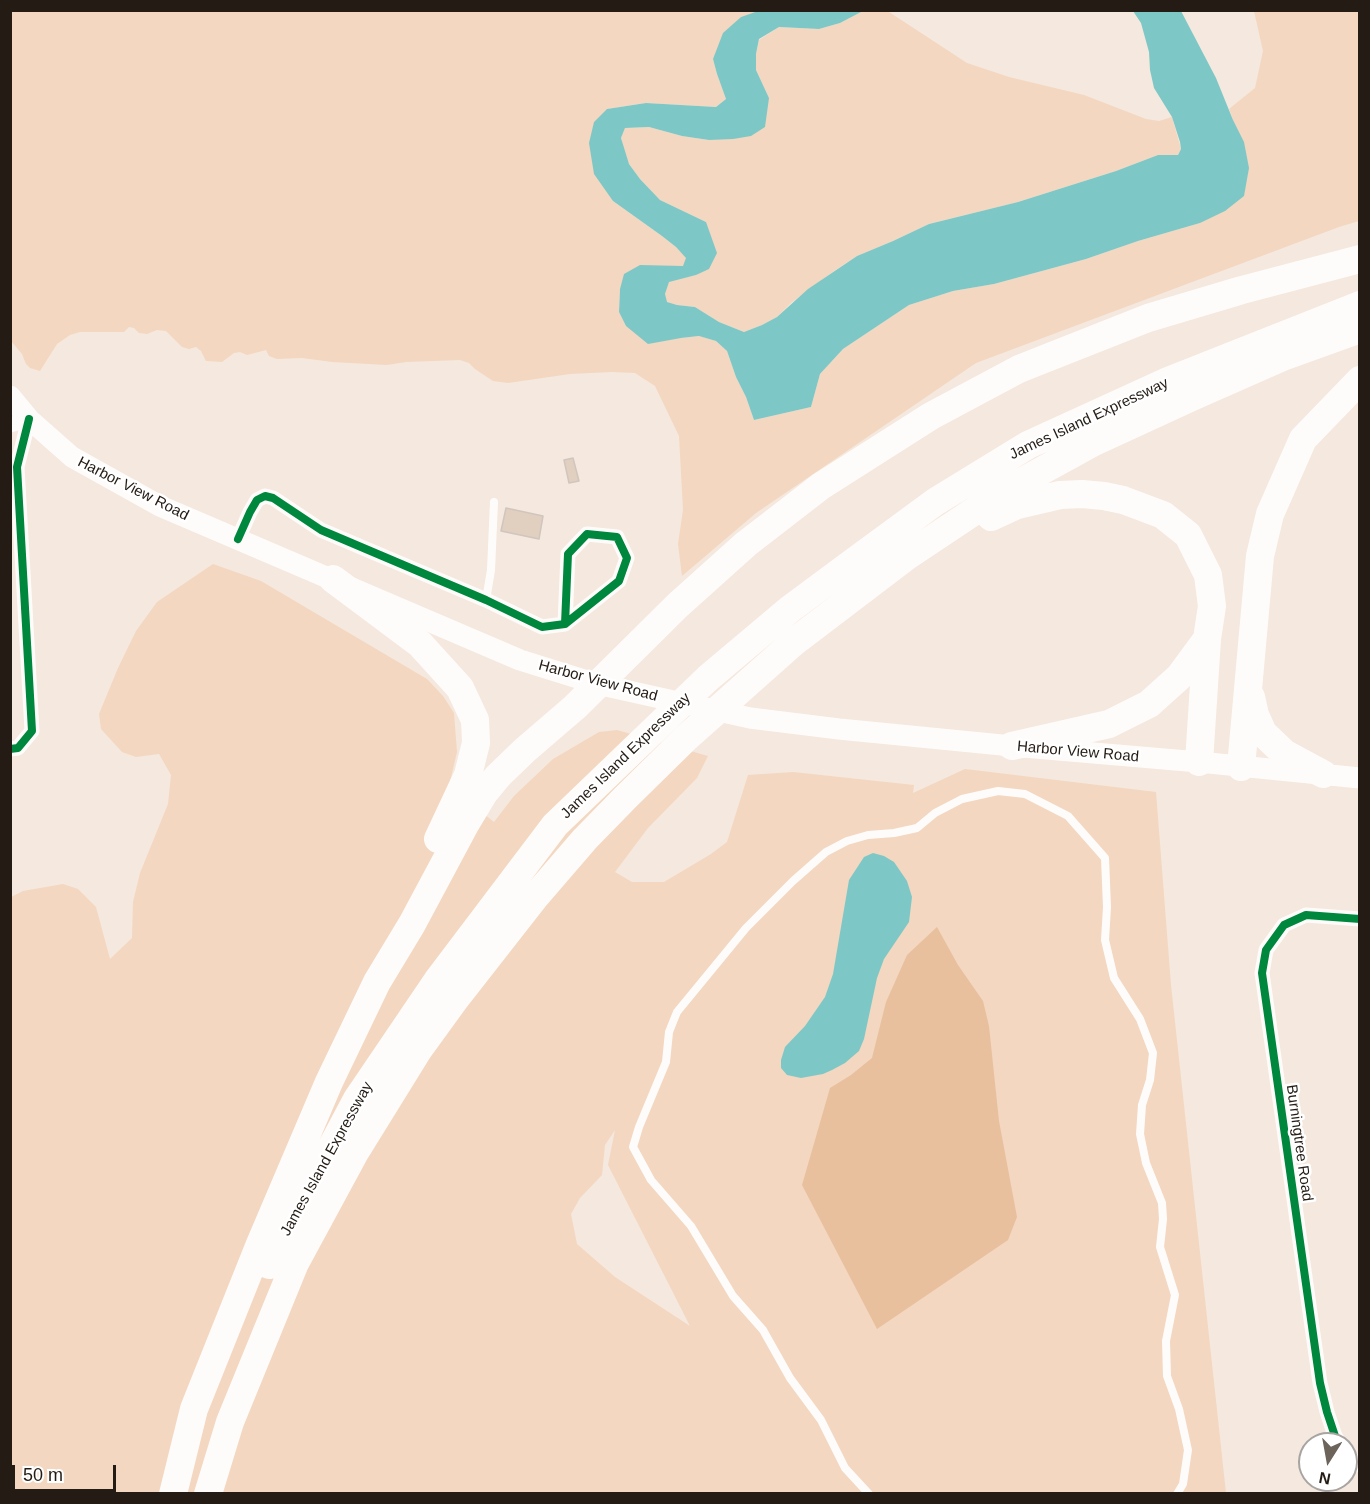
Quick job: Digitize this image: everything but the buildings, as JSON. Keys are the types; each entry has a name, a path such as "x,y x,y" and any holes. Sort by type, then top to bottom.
{"highway":[{"path":"476,784 505,769 575,707 678,605 746,544 821,486 931,416 1019,369 1148,318 1359,259"},
{"name":"James Island Expressway","path":"182,1494 265,1273 357,1099 437,981 555,825 708,678 790,609 935,502 1028,445 1168,381 1359,305"},
{"name":"James Island Expressway","path":"208,1494 230,1422 295,1263 381,1110 419,1049 535,897 578,847 626,797 678,745 794,642 907,555 1003,492 1094,442 1194,396 1285,356 1359,329"},
{"path":"1241,767 1260,556 1270,514 1303,439 1359,380"},
{"path":"907,555 1017,505 1060,495 1093,495 1123,500 1163,515 1188,535 1208,575 1212,606 1199,762"},
{"path":"173,1494 194,1409 255,1255 329,1082 377,982 412,924 466,823 476,784 475,720 460,688 420,644 333,579"},
{"path":"1012,746 1109,724 1149,704 1179,678 1208,639"},
{"path":"1248,685 1263,733 1284,753 1323,774"}],"main road":[{"name":"Harbor View Road","path":"10,396 20,422 72,458 160,506 520,660 597,684 750,718 839,729 1359,778"}],"street":[{"path":"10,749 18,748 32,731 17,467 20,422"},
{"path":"238,539 257,500 265,496 273,498 321,530 486,600 542,627 565,624 619,581 627,558 617,537 587,534 568,554 565,624"},
{"name":"Burningtree Road","path":"1334,1432 1320,1383 1262,973 1266,950 1284,925 1306,915 1359,919"}],"lane":[{"path":"486,600 494,502"},
{"path":"869,1494 845,1468 821,1420 790,1378 763,1330 733,1296 691,1226 651,1180 633,1148 666,1062 669,1032 677,1012 746,928 793,881 826,852 847,841 868,835 917,828 934,813 962,799 998,791 1026,794 1068,816 1105,858 1107,908 1105,940 1114,978 1140,1019 1152,1053 1150,1080 1142,1105 1140,1134 1146,1163 1162,1203 1160,1247 1175,1295 1166,1341 1167,1376 1179,1409 1188,1450 1183,1484 1177,1494"}],"shaded area":[{"path":"886,10 967,63 1009,77 1084,95 1146,119 1159,121 1172,117 1181,149 1178,155 1158,155 1116,171 1018,202 929,224 857,256 791,303 777,317 744,332 719,322 695,307 666,302 665,294 669,281 696,275 706,222 660,200 640,179 624,153 621,138 625,128 649,127 682,136 709,140 769,98 756,70 759,40 779,27 819,29 840,23 863,11"},
{"path":"11,11 761,11 741,17 713,59 726,99 716,107 646,103 607,109 613,201 662,236 687,258 684,266 667,266 620,289 619,312 626,326 681,338 700,336 716,341 727,351 754,420 811,407 820,374 843,349 909,305 953,291 994,284 1086,259 1200,223 1233,120 1229,109 1255,88 1263,51 1254,11 1359,11 1359,221 976,363 756,513 682,576 678,544 683,510 679,436 655,386 635,373 570,374 508,383 493,381 469,363 460,360 387,365 302,358 277,359 269,356 266,350 247,355 240,352 234,353 222,362 206,361 196,347 189,349 182,347 166,331 157,330 147,334 139,333 129,327 124,332 80,332 70,335 57,344 40,371 30,368 11,341"},
{"path":"213,564 261,581 427,679 443,696 454,713 457,752 449,786 494,822 514,796 553,759 599,732 617,730 708,756 697,778 648,828 615,872 632,882 664,882 727,842 748,775 793,772 914,785 913,793 965,769 1156,792 1171,985 1226,1493 11,1494 11,897 23,891 63,884 78,889 96,907 110,959 132,938 133,902 140,873 168,804 171,775 159,754 136,757 122,752 101,729 99,714 136,631 157,602","holes":["615,1130 608,1165 690,1326 615,1277 577,1244 571,1214 580,1198 602,1175 605,1145"]},
{"path":"937,927 958,965 983,1001 989,1026 999,1121 1017,1217 1008,1240 877,1329 802,1185 830,1088 872,1058 886,1002 907,955"}],"water":[{"path":"761,10 863,11 840,23 819,29 779,27 759,39 756,70 769,98 765,127 751,136 709,140 682,136 649,127 625,128 621,138 629,164 640,179 660,200 706,222 717,253 709,269 669,282 665,294 667,302 695,307 719,322 744,332 777,317 808,289 857,256 929,224 1018,202 1116,171 1158,155 1178,155 1181,149 1180,142 1172,117 1154,88 1149,52 1141,23 1133,11 1181,11 1216,78 1244,142 1249,168 1244,196 1225,211 1200,223 1086,259 994,284 953,291 909,305 843,349 820,374 811,407 754,420 727,351 716,341 699,336 648,344 626,326 619,312 620,289 624,274 640,265 683,266 686,258 662,236 613,201 594,174 589,143 594,122 607,109 646,103 716,107 726,99 713,59 723,33 741,17"},
{"path":"873,853 894,862 907,881 912,897 909,922 884,959 877,978 864,1039 859,1051 832,1070 801,1078 787,1075 781,1068 785,1047 805,1026 825,997 833,974 849,880 864,857"}],"cycle path":[{"path":"10,749 18,748 32,731 17,467 29,419"},
{"path":"238,539 257,500 265,496 273,498 321,530 486,600 542,627 565,624 619,581 627,558 617,537 587,534 568,554 565,624"},
{"path":"1334,1432 1320,1383 1262,973 1266,950 1284,925 1306,915 1360,919"}]}
